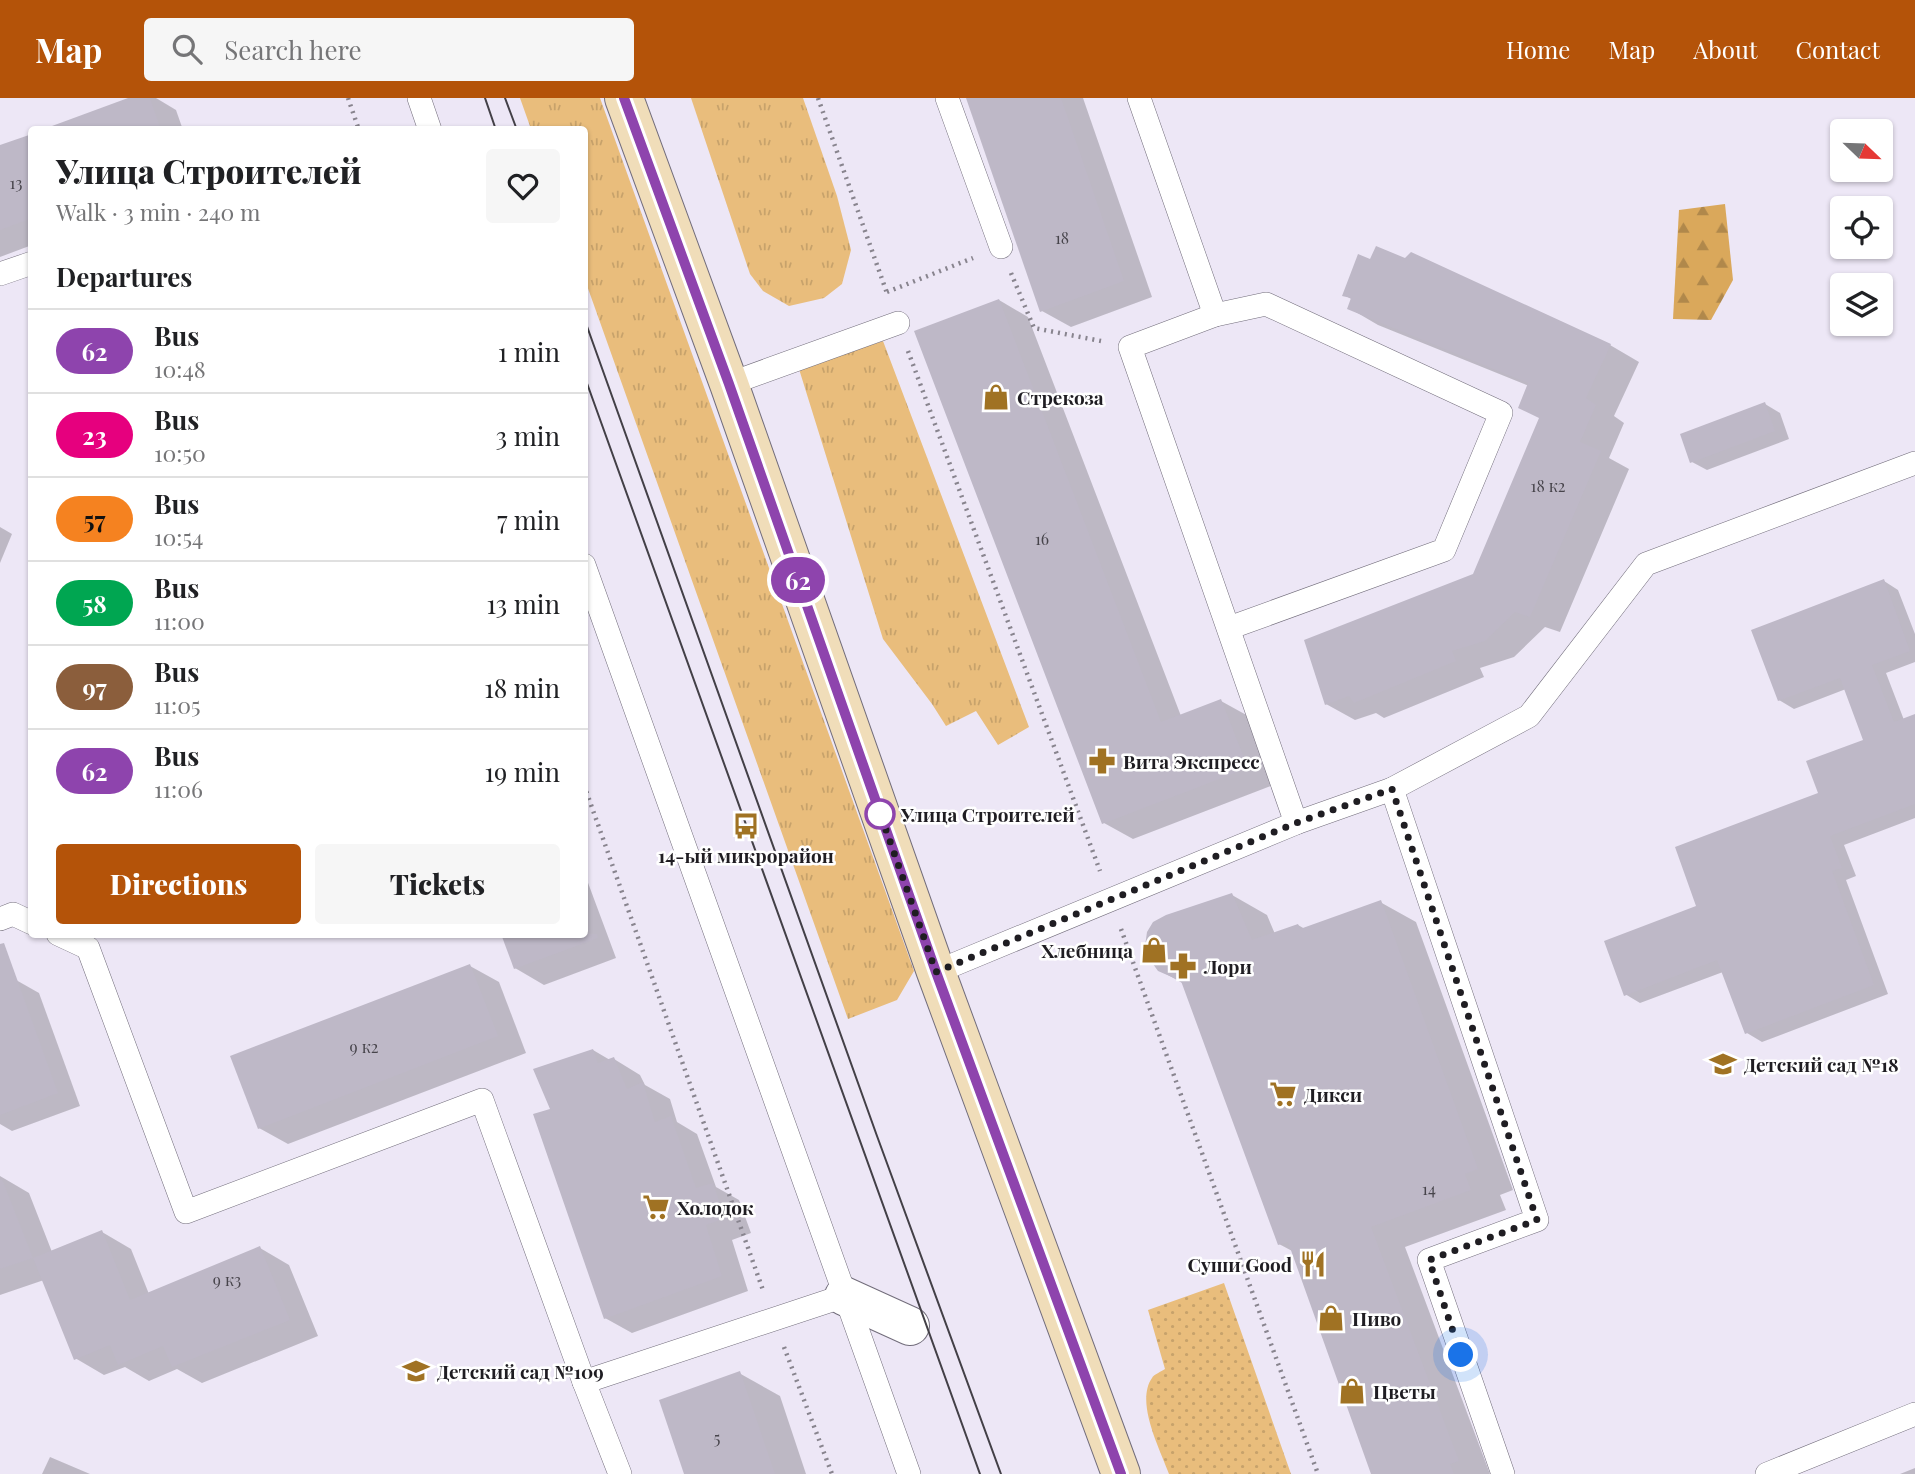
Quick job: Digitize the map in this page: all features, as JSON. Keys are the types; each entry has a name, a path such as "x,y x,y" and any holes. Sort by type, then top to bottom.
{"street":[{"path":"624,98 729,384 936,972 1121,1474"},
{"path":"844,1296 910,1326"}],"lane":[{"path":"419,98 429,126"},
{"path":"947,98 1001,247"},
{"path":"1139,98 1215,315"},
{"path":"0,274 28,264"},
{"path":"1229,628 1444,550 1500,413 1266,304 1215,315 1130,347 1296,823"},
{"path":"729,384 898,323"},
{"path":"936,972 1296,823 1392,789 1529,716 1646,564 1915,463"},
{"path":"588,576 909,1474"},
{"path":"1392,789 1537,1220 1429,1260 1503,1474"},
{"path":"0,919 13,914 28,921"},
{"path":"67,938 88,948 186,1212 482,1100 620,1474"},
{"path":"584,1382 844,1296"},
{"path":"1767,1474 1915,1414"}],"path":[{"path":"348,98 358,126"},
{"path":"818,98 1318,1474"},
{"path":"887,292 1001,247 1034,328 1130,347"},
{"path":"588,796 774,1320 832,1474"}],"green space":[{"path":"520,98 600,98 914,971 897,1000 848,1019 588,288 588,126 530,126"},
{"path":"691,98 803,98 837,196 851,250 842,284 824,298 789,306 763,291 750,274"},
{"path":"1725,204 1733,280 1711,320 1673,319 1679,210"},
{"path":"883,341 1029,727 998,745 976,711 946,726 883,639 799,369"},
{"path":"1224,1283 1291,1474 1169,1474 1155,1439 1146,1400 1147,1388 1153,1377 1165,1369 1148,1310"}],"building":[{"path":"128,98 150,98 160,126 52,126"},
{"path":"966,98 1061,98 1124,281 1040,312"},
{"path":"28,135 28,220 0,230 0,145"},
{"path":"1376,246 1405,258 1411,252 1611,344 1586,398 1596,405 1580,442 1601,451 1530,617 1515,612 1485,641 1452,651 1456,661 1354,703 1349,696 1325,705 1304,640 1473,574 1539,418 1518,408 1528,383 1347,309 1351,298 1342,296 1358,254 1370,259"},
{"path":"999,299 1161,722 1221,699 1248,768 1102,824 914,331"},
{"path":"1765,402 1775,431 1690,463 1680,434"},
{"path":"1884,579 1910,651 1872,665 1894,722 1915,714 1915,804 1830,836 1842,868 1832,871 1874,985 1745,1034 1717,960 1624,996 1604,941 1696,906 1675,847 1818,793 1806,761 1863,740 1840,678 1778,701 1751,630"},
{"path":"1232,893 1252,940 1298,924 1300,929 1381,900 1478,1169 1465,1174 1471,1190 1371,1227 1459,1461 1450,1464 1454,1474 1371,1474 1288,1242 1278,1245 1181,981 1158,971 1148,957 1145,946 1147,932 1153,922"},
{"path":"588,934 597,934 598,938 514,969 502,938 588,938"},
{"path":"4,943 58,1093 0,1115 0,944"},
{"path":"470,964 498,1036 258,1129 230,1056"},
{"path":"593,1049 598,1063 614,1057 627,1089 643,1082 655,1122 671,1116 696,1188 713,1183 725,1218 706,1225 722,1276 604,1319 533,1114 550,1109 533,1069"},
{"path":"2,1179 33,1258 0,1269 0,1180"},
{"path":"102,1230 130,1300 260,1246 290,1320 172,1367 163,1346 118,1365 110,1345 74,1360 33,1258"},
{"path":"740,1371 775,1474 684,1474 659,1400"}],"tram line":[{"path":"485,98 495,126"},
{"path":"505,98 516,126"},
{"path":"588,329 1001,1474"},
{"path":"588,386 980,1474"}],"bus line":[{"name":"62","path":"624,98 729,384 993,1130 1121,1474"}],"place":[{"name":"Стрекоза","path":"996,397"},
{"name":"Вита Экспресс","path":"1102,761"},
{"name":"Улица Строителей","path":"880,814"},
{"name":"14-ый микрорайон","path":"746,826"},
{"name":"Хлебница","path":"1154,950"},
{"name":"Лори","path":"1183,966"},
{"name":"Детский сад №18","path":"1723,1064"},
{"name":"Дикси","path":"1283,1094"},
{"name":"Холодок","path":"656,1207"},
{"name":"Суши Good","path":"1313,1264"},
{"name":"Пиво","path":"1331,1318"},
{"name":"Детский сад №109","path":"416,1371"},
{"name":"Цветы","path":"1352,1391"}],"route":[{"path":"880,814 879,810 936,972 1296,823 1392,789 1537,1220 1429,1260 1461,1355"}]}
